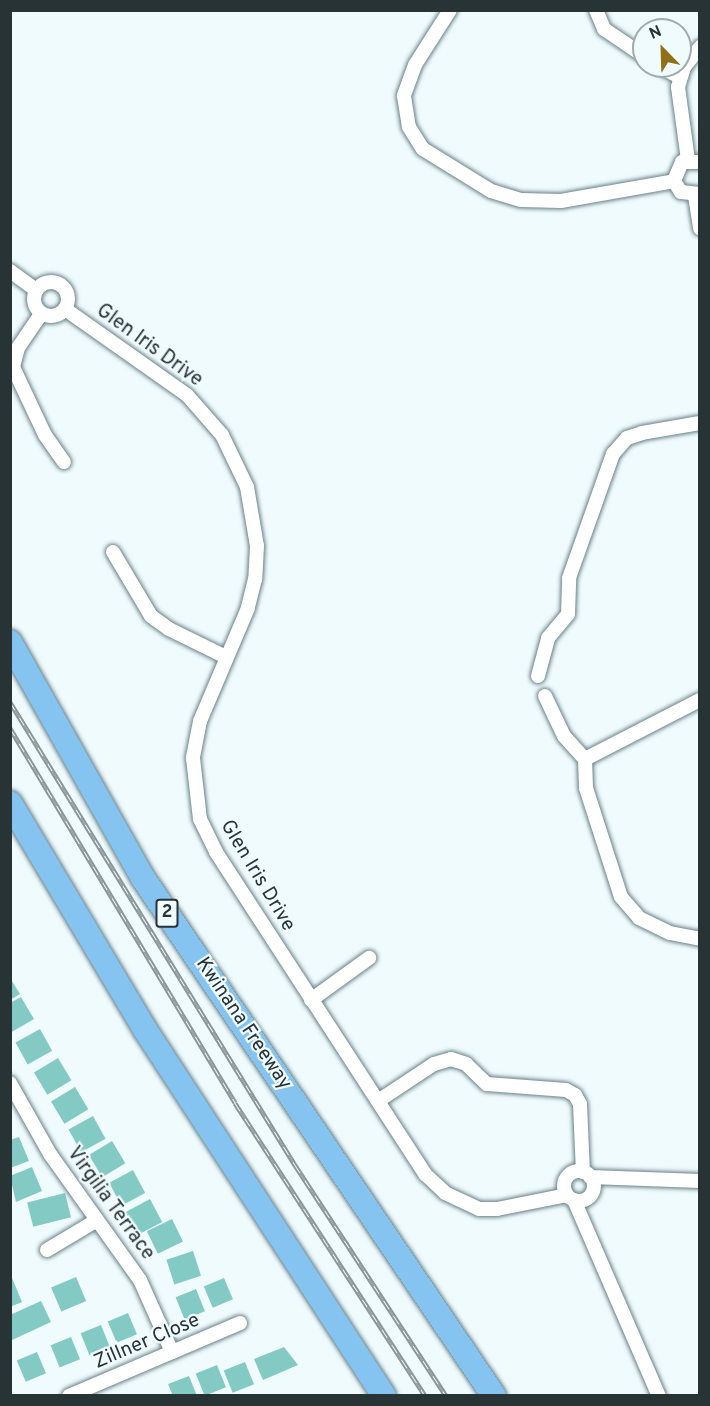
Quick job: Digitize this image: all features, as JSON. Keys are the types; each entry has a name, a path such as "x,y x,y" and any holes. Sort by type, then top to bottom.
{"highway":[{"name":"Kwinana Freeway","path":"10,642 143,878 345,1171 494,1395"},
{"path":"10,803 146,1031 384,1395"},
{"path":"345,1171 508,1395"}],"street":[{"path":"450,10 415,64 404,96 409,127 423,149 491,191 520,200 561,201 674,181"},
{"path":"596,10 604,29 632,48"},
{"path":"680,78 678,94 694,161 677,167 674,181 681,192 697,195 699,229"},
{"path":"10,271 36,290"},
{"path":"47,282 60,285 68,296 65,309 54,316 41,314 34,303 36,290 47,282"},
{"name":"Glen Iris Drive","path":"65,309 187,395 222,435 236,460 254,518 257,562 248,608 200,721 193,758 198,811 216,852 426,1175 445,1193 479,1209 507,1207 579,1185 633,1180 699,1182"},
{"path":"41,314 18,348 13,367 45,435 63,462"},
{"path":"538,676 548,638 568,614 569,578 613,454 627,438 699,423"},
{"path":"113,552 151,616 169,629 226,657"},
{"path":"545,696 564,736 585,759 586,788 621,897 639,918 670,933 699,939"},
{"path":"585,759 699,700"},
{"path":"311,1000 369,958"},
{"path":"378,1101 442,1060 459,1060 487,1084 566,1090 575,1095 581,1110 579,1185 592,1237 659,1395"},
{"name":"Virgilia Terrace","path":"10,1083 50,1154 140,1280 172,1352"},
{"path":"47,1250 97,1220"},
{"name":"Zillner Close","path":"69,1395 240,1323"}],"building":[{"path":"10,978 20,994 10,1000"},
{"path":"21,997 34,1019 10,1033 10,1003"},
{"path":"40,1029 52,1051 28,1064 16,1043"},
{"path":"58,1058 71,1080 47,1095 34,1072"},
{"path":"75,1087 88,1109 64,1124 51,1101"},
{"path":"93,1116 106,1139 81,1152 69,1130"},
{"path":"19,1137 29,1161 10,1168 10,1140"},
{"path":"112,1141 125,1163 102,1177 89,1155"},
{"path":"32,1167 42,1191 16,1202 10,1176"},
{"path":"133,1170 145,1193 121,1206 109,1183"},
{"path":"65,1193 71,1217 33,1227 27,1202"},
{"path":"150,1199 162,1222 137,1235 125,1212"},
{"path":"172,1219 183,1241 158,1254 147,1231"},
{"path":"193,1251 201,1276 174,1284 166,1260"},
{"path":"76,1277 86,1301 61,1311 51,1288"},
{"path":"12,1278 22,1302 10,1307 10,1279"},
{"path":"224,1278 233,1299 213,1308 204,1287"},
{"path":"196,1289 205,1311 185,1319 176,1297"},
{"path":"41,1301 51,1322 10,1341 10,1315"},
{"path":"128,1313 137,1334 117,1343 108,1322"},
{"path":"101,1325 110,1347 90,1355 81,1333"},
{"path":"71,1337 80,1359 60,1367 51,1345"},
{"path":"284,1347 298,1365 263,1380 254,1359"},
{"path":"37,1352 46,1373 26,1382 17,1361"},
{"path":"245,1362 254,1384 233,1393 224,1371"},
{"path":"217,1365 226,1387 205,1396 196,1374"},
{"path":"189,1376 197,1396 173,1396 168,1384"}],"railway":[{"path":"10,702 295,1165 446,1396"},
{"path":"10,728 235,1103 425,1396"}]}
